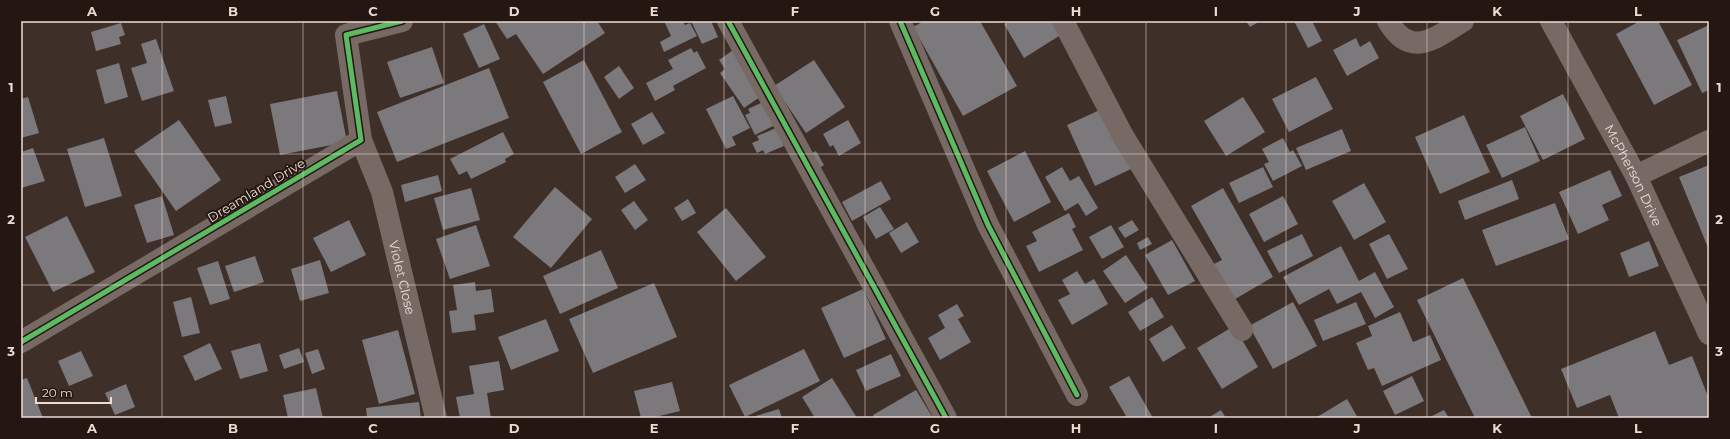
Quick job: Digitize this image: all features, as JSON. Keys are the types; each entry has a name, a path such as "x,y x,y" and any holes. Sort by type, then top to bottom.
{"street":[{"path":"361,140 343,28 402,21"},
{"path":"728,21 946,418"},
{"path":"900,21 988,225 1077,395"},
{"path":"1063,21 1123,136 1242,330"},
{"path":"1388,21 1395,34 1403,40 1414,42 1427,42 1462,21"},
{"name":"McPherson Drive","path":"1551,21 1636,176 1709,334"},
{"name":"Dreamland Drive","path":"21,342 361,140"},
{"name":"Violet Close","path":"361,140 382,192 436,418"},
{"path":"1636,176 1709,141"}],"building":[{"path":"495,21 597,21 605,33 543,74 516,34 507,39"},
{"path":"664,21 683,21 685,25 690,23 697,36 664,52 660,42 671,36"},
{"path":"691,21 711,21 718,37 702,44"},
{"path":"924,21 980,21 1017,86 963,116 913,27"},
{"path":"1009,21 1061,21 1067,31 1024,58 1004,24"},
{"path":"1246,21 1260,21 1250,27"},
{"path":"1294,21 1312,21 1322,41 1308,48"},
{"path":"1640,21 1658,21 1692,85 1654,105 1616,34"},
{"path":"121,23 125,35 119,37 121,44 96,51 91,32"},
{"path":"484,24 500,59 479,68 463,34"},
{"path":"1709,25 1709,90 1702,93 1677,40"},
{"path":"1356,38 1360,47 1370,41 1379,58 1347,76 1333,50"},
{"path":"156,39 174,91 142,101 131,68 147,63 141,44"},
{"path":"432,47 444,83 400,98 387,62"},
{"path":"691,48 694,53 697,51 706,68 673,86 675,90 655,101 646,83 673,69 668,60"},
{"path":"733,50 763,95 744,108 720,73 725,69 719,60"},
{"path":"584,60 622,132 581,154 543,82"},
{"path":"814,60 845,107 806,133 774,86"},
{"path":"119,63 128,97 105,104 96,70"},
{"path":"619,66 634,88 619,99 604,77"},
{"path":"489,68 509,118 397,162 377,112"},
{"path":"1316,77 1333,109 1289,132 1272,99"},
{"path":"337,91 347,142 280,155 270,104"},
{"path":"1563,94 1585,139 1543,160 1520,116"},
{"path":"226,96 232,123 215,127 208,100"},
{"path":"733,96 750,128 732,137 736,145 726,149 706,109"},
{"path":"28,97 39,133 21,138 21,99"},
{"path":"1243,97 1265,132 1226,156 1204,121"},
{"path":"763,102 775,125 755,135 745,115 750,113 748,109"},
{"path":"1102,109 1131,169 1095,186 1067,125"},
{"path":"652,112 665,133 643,145 631,124"},
{"path":"1464,115 1490,172 1440,194 1415,137"},
{"path":"179,120 221,180 176,211 134,151"},
{"path":"848,120 861,143 839,156 833,145 830,147 823,134"},
{"path":"1525,127 1540,161 1502,178 1486,145"},
{"path":"776,128 784,146 765,154 763,150 757,153 752,143 759,140 757,136"},
{"path":"1342,129 1351,151 1306,170 1296,148"},
{"path":"503,132 514,154 505,159 506,162 471,179 467,171 459,175 450,159"},
{"path":"104,138 122,196 85,207 67,149"},
{"path":"1283,138 1290,152 1293,150 1302,166 1273,181 1264,164 1269,162 1262,149"},
{"path":"33,148 45,181 21,188 21,152"},
{"path":"816,151 824,165 818,169 810,154"},
{"path":"1025,151 1051,202 1014,222 987,171"},
{"path":"635,164 646,180 625,193 615,177"},
{"path":"1709,165 1709,250 1679,177"},
{"path":"1062,167 1070,181 1079,176 1098,208 1086,216 1078,203 1065,211 1045,177"},
{"path":"1263,167 1273,187 1239,203 1229,183"},
{"path":"1610,170 1622,196 1602,205 1609,220 1578,234 1559,192"},
{"path":"438,175 442,191 405,202 401,185"},
{"path":"1512,180 1519,199 1465,220 1458,201"},
{"path":"881,181 891,199 852,221 842,202"},
{"path":"1364,183 1386,222 1354,240 1332,201"},
{"path":"555,187 592,219 551,268 513,237"},
{"path":"471,188 480,220 443,230 434,198"},
{"path":"1223,188 1273,277 1230,302 1210,266 1222,260 1191,206"},
{"path":"162,196 174,235 147,243 134,205"},
{"path":"1283,196 1298,224 1264,242 1249,214"},
{"path":"688,199 696,213 682,221 674,208"},
{"path":"634,201 648,220 635,230 621,210"},
{"path":"1555,203 1569,239 1496,266 1482,230"},
{"path":"880,207 894,229 876,239 863,217"},
{"path":"726,208 766,257 736,281 697,232"},
{"path":"1069,213 1076,227 1072,229 1083,250 1039,272 1026,246 1037,241 1032,232"},
{"path":"67,216 95,272 53,292 25,237"},
{"path":"349,220 366,255 331,272 313,238"},
{"path":"1132,220 1139,230 1125,238 1118,228"},
{"path":"907,222 919,242 901,253 889,233"},
{"path":"476,225 490,266 450,279 436,239"},
{"path":"1111,225 1124,247 1102,259 1089,237"},
{"path":"1302,234 1313,256 1279,273 1267,251"},
{"path":"1389,234 1408,269 1387,279 1369,244"},
{"path":"1148,237 1152,244 1140,250 1137,243"},
{"path":"1172,240 1195,281 1168,295 1145,255"},
{"path":"1649,241 1659,266 1629,277 1620,253"},
{"path":"1341,246 1359,281 1375,272 1394,307 1375,318 1361,292 1337,304 1329,289 1299,305 1283,277"},
{"path":"601,250 618,288 560,314 543,276"},
{"path":"1126,255 1148,288 1125,303 1103,271"},
{"path":"255,256 264,282 234,292 225,266"},
{"path":"320,260 329,293 300,301 291,269"},
{"path":"218,261 230,299 210,305 197,268"},
{"path":"1077,271 1085,284 1094,279 1108,304 1072,325 1058,300 1070,294 1062,280"},
{"path":"1463,278 1532,418 1475,418 1417,300"},
{"path":"475,282 476,291 491,289 494,312 474,315 476,330 452,333 449,311 457,310 453,285"},
{"path":"654,283 677,337 593,373 569,319"},
{"path":"863,289 886,339 844,358 821,308"},
{"path":"191,297 200,333 182,337 173,302"},
{"path":"1152,297 1164,317 1140,331 1128,312"},
{"path":"1293,302 1317,346 1273,369 1249,326"},
{"path":"1356,302 1366,324 1323,341 1314,320"},
{"path":"957,304 964,316 958,319 971,342 940,360 928,338 945,328 938,315"},
{"path":"1400,312 1413,342 1430,335 1441,360 1382,386 1374,368 1368,370 1356,343 1372,336 1368,326"},
{"path":"546,319 559,351 511,370 498,337"},
{"path":"1172,325 1186,348 1163,362 1149,339"},
{"path":"1234,326 1258,367 1222,389 1197,348"},
{"path":"398,330 415,394 379,404 362,340"},
{"path":"1655,331 1669,365 1692,356 1709,399 1709,418 1619,418 1610,395 1577,408 1561,369"},
{"path":"210,343 222,369 195,381 183,356"},
{"path":"260,343 268,371 240,379 231,351"},
{"path":"299,348 304,362 284,369 279,355"},
{"path":"318,349 325,369 312,374 305,353"},
{"path":"804,349 820,381 745,417 729,385"},
{"path":"81,351 93,376 69,386 58,361"},
{"path":"891,354 901,376 866,391 856,370"},
{"path":"499,361 504,390 487,393 491,418 460,418 456,397 474,394 469,366"},
{"path":"1129,376 1153,418 1122,418 1126,416 1109,387"},
{"path":"1412,376 1424,401 1395,415 1383,391"},
{"path":"27,378 43,418 21,418 21,380"},
{"path":"832,378 857,418 815,418 802,397"},
{"path":"672,382 680,411 651,418 641,418 634,391"},
{"path":"126,384 135,407 115,415 105,393"},
{"path":"316,388 323,418 288,418 283,395"},
{"path":"916,390 933,418 875,418 873,415"},
{"path":"1347,399 1358,418 1317,417"},
{"path":"419,402 421,418 367,418 366,408"},
{"path":"779,409 782,418 749,418"},
{"path":"1221,410 1226,418 1208,418"},
{"path":"1444,410 1449,418 1428,418"}],"cycle path":[{"path":"21,342 361,140 346,35 402,21"},
{"path":"728,21 946,418"},
{"path":"900,21 988,225 1077,395"}]}
